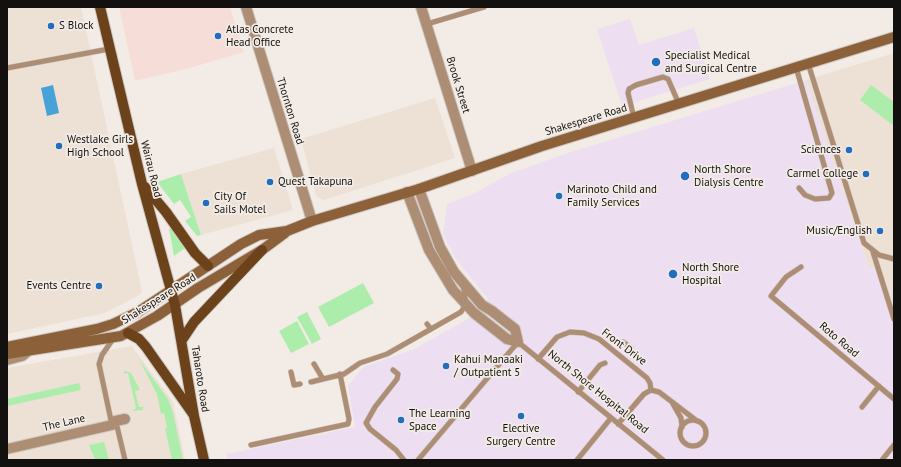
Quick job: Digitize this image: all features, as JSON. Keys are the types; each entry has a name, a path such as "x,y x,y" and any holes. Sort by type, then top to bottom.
{"main road":[{"name":"Wairau Road","path":"100,7 142,184 175,305"},
{"name":"Shakespeare Road","path":"7,347 97,329 113,324 138,312 241,244 259,235 287,231 312,221 419,189 542,146 894,37"},
{"path":"142,184 166,212 194,253 208,266"},
{"name":"Shakespeare Road","path":"7,354 114,338 128,333 175,305 198,288 262,250 287,231"},
{"path":"182,340 194,322 262,250"},
{"name":"Taharoto Road","path":"175,305 203,459"},
{"path":"128,333 139,339 146,347 194,416"}],"street":[{"name":"Thornton Road","path":"246,7 312,221"},
{"name":"Brook Street","path":"422,7 472,171"},
{"name":"North Shore Hospital Road","path":"407,192 429,250 464,306 507,339 518,342 515,329 492,311 485,308 462,283 440,247 419,189"},
{"path":"7,360 22,356 31,350"},
{"name":"The Lane","path":"7,448 118,422"}],"lane":[{"path":"426,24 484,7"},
{"path":"7,68 109,49"},
{"path":"808,63 864,243 873,252 894,259"},
{"path":"796,67 832,193 829,198 814,199 805,195 799,188"},
{"path":"634,118 628,93 629,89 636,85 663,77 668,79 679,104"},
{"path":"873,252 894,319"},
{"name":"Roto Road","path":"801,267 786,277 771,296 894,399"},
{"path":"311,382 348,372 360,362 387,354 461,312 464,306 462,283"},
{"path":"427,324 431,329"},
{"name":"Front Drive","path":"538,358 557,337 570,332 584,333 599,339 647,378 650,383 651,390"},
{"path":"114,338 102,355 99,364 118,422 125,460"},
{"path":"418,460 518,342"},
{"name":"North Shore Hospital Road","path":"518,342 663,460"},
{"path":"621,344 623,342 632,348"},
{"path":"578,392 600,365 605,363"},
{"path":"314,364 323,379"},
{"path":"393,370 398,374 397,379 375,407 366,423 370,429 396,450 404,460"},
{"path":"291,372 294,386 300,384"},
{"path":"251,445 346,425 349,420 343,405 340,374"},
{"path":"862,407 879,386"},
{"path":"618,424 644,394 651,390 659,392 670,400 698,421 703,425 706,432 705,439 699,445 691,446 684,442 681,436 682,428 680,414 670,400"},
{"path":"577,460 611,418"},
{"path":"682,428 687,422 698,421"},
{"path":"882,460 894,445"}],"shaded area":[{"name":"Westlake Girls High School","path":"7,7 81,7 142,291 141,294 105,313 7,334"},
{"path":"119,7 230,7 244,52 190,68 135,81"},
{"name":"Specialist Medical and Surgical Centre","path":"630,19 639,45 694,28 710,79 622,106 597,29"},
{"name":"Carmel College","path":"894,53 894,322 876,268 869,269 806,80"},
{"name":"North Shore Hospital","path":"806,80 869,269 876,267 894,322 894,460 228,460 226,454 355,427 348,386 363,367 414,349 468,319 488,299 456,259 443,234 447,204 475,193 511,173 571,152"},
{"path":"435,98 455,158 324,200 316,196 301,139"},
{"path":"274,148 293,210 201,235 181,174"},
{"path":"132,346 173,402 185,460 7,460 7,368"}],"green space":[{"path":"871,85 894,102 894,126 860,100"},
{"path":"181,174 201,235 197,236 185,221 191,217 180,200 174,204 157,182"},
{"path":"171,228 185,248 174,256 169,229"},
{"path":"363,283 374,303 329,327 318,307"},
{"path":"307,312 321,339 312,344 297,317"},
{"path":"297,321 309,344 291,353 279,331"},
{"path":"139,359 168,399 173,412 183,460 172,460 165,428 167,427 164,413 161,414 157,394"},
{"path":"125,371 131,373 140,390 135,391 139,407 143,407 143,410 132,411 136,408 128,373 123,374"},
{"path":"79,383 81,390 7,406 7,399"},
{"path":"104,442 109,460 95,460 89,445"}],"water":[{"path":"53,85 59,113 47,116 41,88"}],"place":[{"name":"S Block","path":"51,26"},
{"name":"Atlas Concrete Head Office","path":"218,36"},
{"name":"Specialist Medical and Surgical Centre","path":"656,62"},
{"name":"Westlake Girls High School","path":"59,146"},
{"name":"Sciences","path":"849,150"},
{"name":"Carmel College","path":"866,174"},
{"name":"North Shore Dialysis Centre","path":"685,176"},
{"name":"Quest Takapuna","path":"270,182"},
{"name":"Marinoto Child and Family Services","path":"559,196"},
{"name":"City Of Sails Motel","path":"206,203"},
{"name":"Music/English","path":"880,231"},
{"name":"North Shore Hospital","path":"673,274"},
{"name":"Events Centre","path":"99,286"},
{"name":"Kahui Manaaki / Outpatient 5","path":"446,366"},
{"name":"Elective Surgery Centre","path":"521,416"},
{"name":"The Learning Space","path":"401,420"}]}
